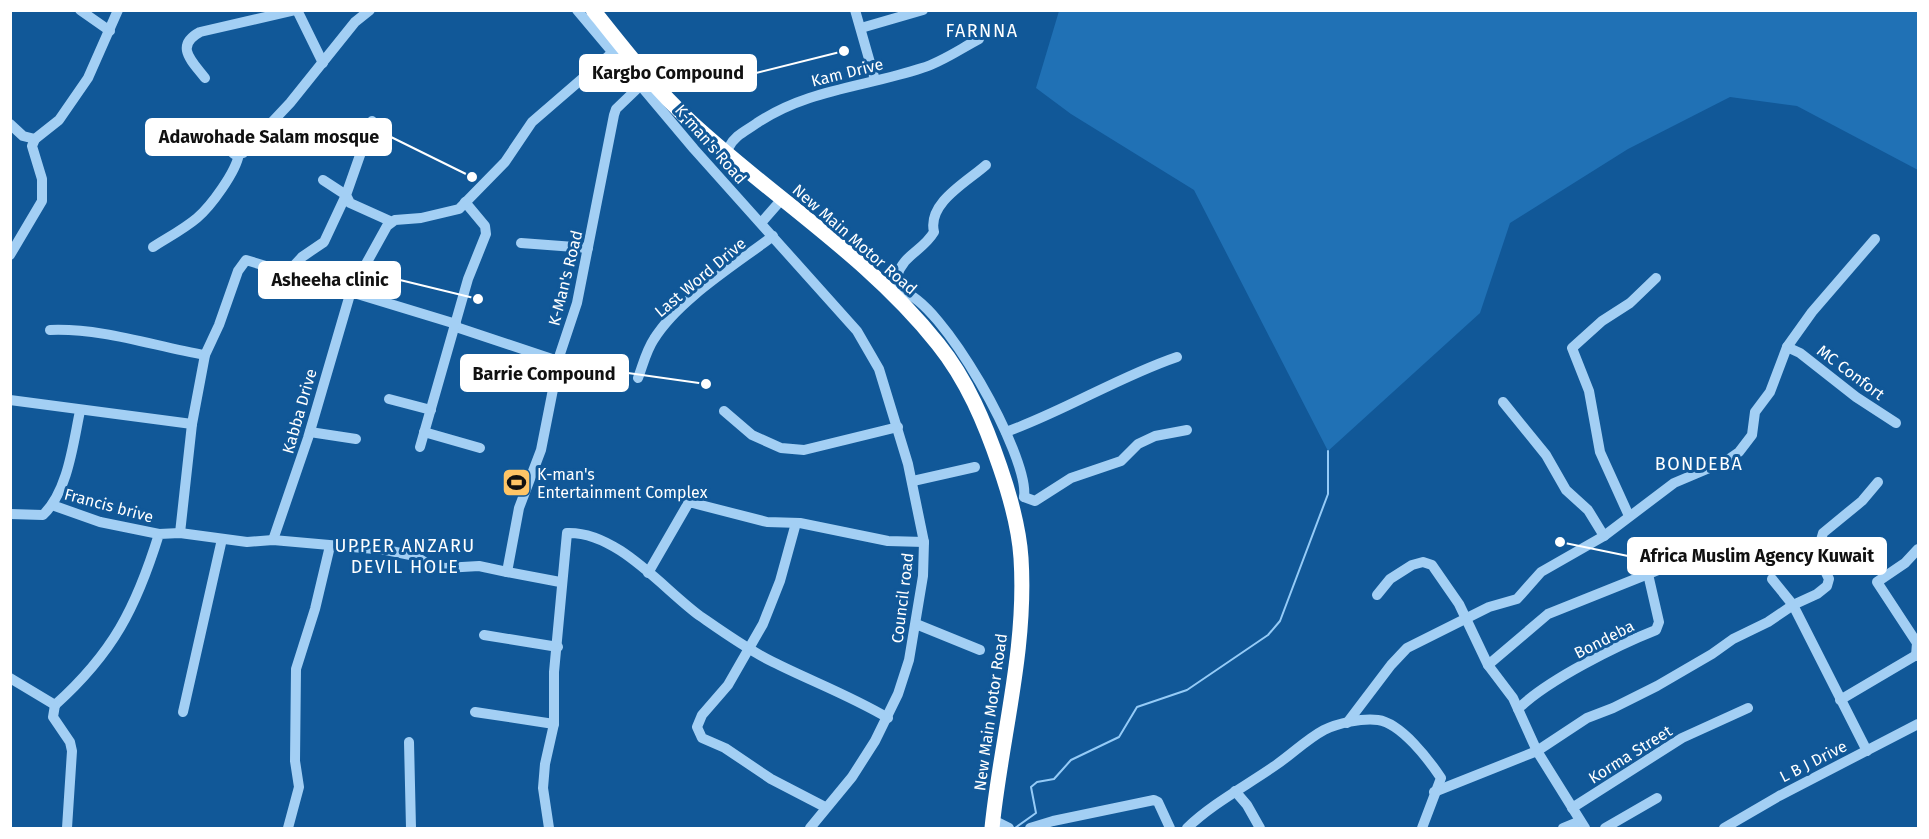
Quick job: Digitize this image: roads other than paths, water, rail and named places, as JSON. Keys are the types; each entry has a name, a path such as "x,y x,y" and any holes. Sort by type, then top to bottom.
{"highway":[{"name":"New Main Motor Road","path":"593,10 640,68 689,121 895,295 938,344 962,380 987,428 1012,505 1021,558 1019,641 1000,827"},
{"name":"New Main Motor Road","path":"602,10 645,65 729,147 901,292 944,340 968,376 993,424 1021,500 1028,557 1028,628 1000,827"}],"street":[{"path":"80,10 110,31"},
{"path":"10,255 42,201 42,179 32,146 35,139 62,117 95,66 118,10"},
{"path":"206,78 190,58 186,48 192,36 296,10 323,63"},
{"name":"K-man's Road","path":"578,10 694,149 801,268"},
{"path":"855,10 875,80"},
{"path":"861,28 923,10"},
{"path":"208,132 234,154 248,149 323,63 355,22 369,11"},
{"name":"Kam Drive","path":"729,147 738,135 787,105 844,86 928,66 979,39"},
{"path":"323,180 346,195 350,202 390,221 452,212 505,162 532,122 596,70 613,52"},
{"name":"K-Man's Road","path":"507,572 519,508 547,429 558,361 577,303 616,109 641,85"},
{"path":"289,271 302,257 324,242 346,195 372,121"},
{"path":"10,124 23,136 35,139"},
{"path":"153,247 197,218 214,198 237,162 239,154"},
{"path":"986,165 936,211 934,232 930,238 911,252 900,266 896,278 901,292 919,298 959,348 1019,460 1021,500 1035,501 1071,478 1121,461 1138,444 1155,436 1187,430"},
{"path":"761,223 782,199"},
{"path":"420,447 468,279 486,229 465,202"},
{"name":"Kabba Drive","path":"273,540 310,432 351,291 370,253 390,221"},
{"name":"Last Word Drive","path":"638,378 649,348 666,322 704,289 773,236"},
{"path":"1347,723 1400,654 1417,642 1496,604 1517,599 1541,572 1604,536 1680,479 1726,461 1743,448 1752,435 1755,412 1770,392 1787,347 1812,312 1875,239"},
{"path":"521,243 588,248"},
{"path":"180,533 192,424 205,355 219,325 238,272 246,260 351,291 558,361"},
{"name":"Council road","path":"801,268 857,331 879,369 912,481 924,542 923,576 916,624 898,694 888,718 852,777 810,828"},
{"path":"1629,516 1600,452 1589,391 1572,348 1602,321 1630,303 1656,278"},
{"path":"50,330 68,329 141,339 205,355"},
{"name":"MC Confort","path":"1787,347 1807,357 1856,397 1896,423"},
{"path":"1006,432 1030,423 1145,368 1177,357"},
{"path":"389,399 431,410"},
{"path":"10,400 192,424"},
{"path":"1503,402 1546,455 1566,490 1588,510 1604,536"},
{"path":"10,514 43,515 52,505 60,488 80,411"},
{"path":"724,411 752,435 781,448 804,450 897,427"},
{"path":"310,432 356,439"},
{"path":"424,432 480,448"},
{"path":"912,481 975,467"},
{"path":"1434,792 1537,751 1587,718 1657,686 1712,654 1742,633 1774,619 1792,605 1817,594 1827,586 1829,579 1817,554 1823,533 1862,501 1878,482"},
{"path":"648,573 689,501 767,522 796,524 888,541 924,542"},
{"name":"Francis brive","path":"52,505 100,522 159,534"},
{"path":"796,524 780,581 763,624 728,685 702,716 697,727 702,738 725,748 771,779 825,807"},
{"path":"67,828 72,751 70,742 53,717 55,705 79,682 123,627 147,572 159,534 180,533 247,542 273,540 386,550 415,556 426,563 445,568 479,566 561,582"},
{"path":"549,828 543,788 545,764 554,724 554,672 567,533 596,538 619,550 699,615 771,662 860,701 888,718"},
{"path":"183,712 222,539"},
{"path":"288,828 299,787 295,761 296,669 315,609 330,546"},
{"path":"1840,700 1917,655 1917,643 1877,582 1905,563 1918,549"},
{"path":"1488,665 1548,614 1683,560"},
{"path":"1377,595 1396,574 1412,565 1428,562 1443,579 1466,617 1474,640 1488,665 1518,709 1537,751 1583,825 1563,828"},
{"name":"Bondeba","path":"1518,709 1529,698 1576,669 1656,630 1659,622 1648,574"},
{"path":"1772,579 1792,605 1867,751"},
{"path":"916,624 980,650"},
{"path":"484,635 558,647"},
{"path":"10,678 55,705"},
{"name":"Korma Street","path":"1572,808 1682,738 1748,708"},
{"path":"475,712 554,724"},
{"path":"1187,828 1204,812 1324,730 1347,723 1381,721 1418,748 1441,778 1422,828"},
{"name":"L B J Drive","path":"1724,828 1771,800 1918,724"},
{"path":"409,742 411,828"},
{"path":"1235,791 1247,805 1260,828"},
{"path":"1605,828 1657,798"},
{"path":"1030,828 1154,800 1158,802 1170,828"}],"waterway":[{"path":"1015,828 1036,813 1031,787 1037,782 1054,779 1071,760 1119,737 1137,707 1187,690 1268,635 1280,621 1328,494 1328,451"}],"place":[{"name":"Kargbo Compound","path":"844,51"},
{"name":"Adawohade Salam mosque","path":"472,177"},
{"name":"Asheeha clinic","path":"478,299"},
{"name":"Barrie Compound","path":"706,384"},
{"name":"K-man's Entertainment Complex","path":"516,483"},
{"name":"Africa Muslim Agency Kuwait","path":"1560,542"}],"district":[{"name":"FARNNA","path":"982,31"},
{"name":"BONDEBA","path":"1699,464"},
{"name":"UPPER ANZARU DEVIL HOLE","path":"405,556"}]}
